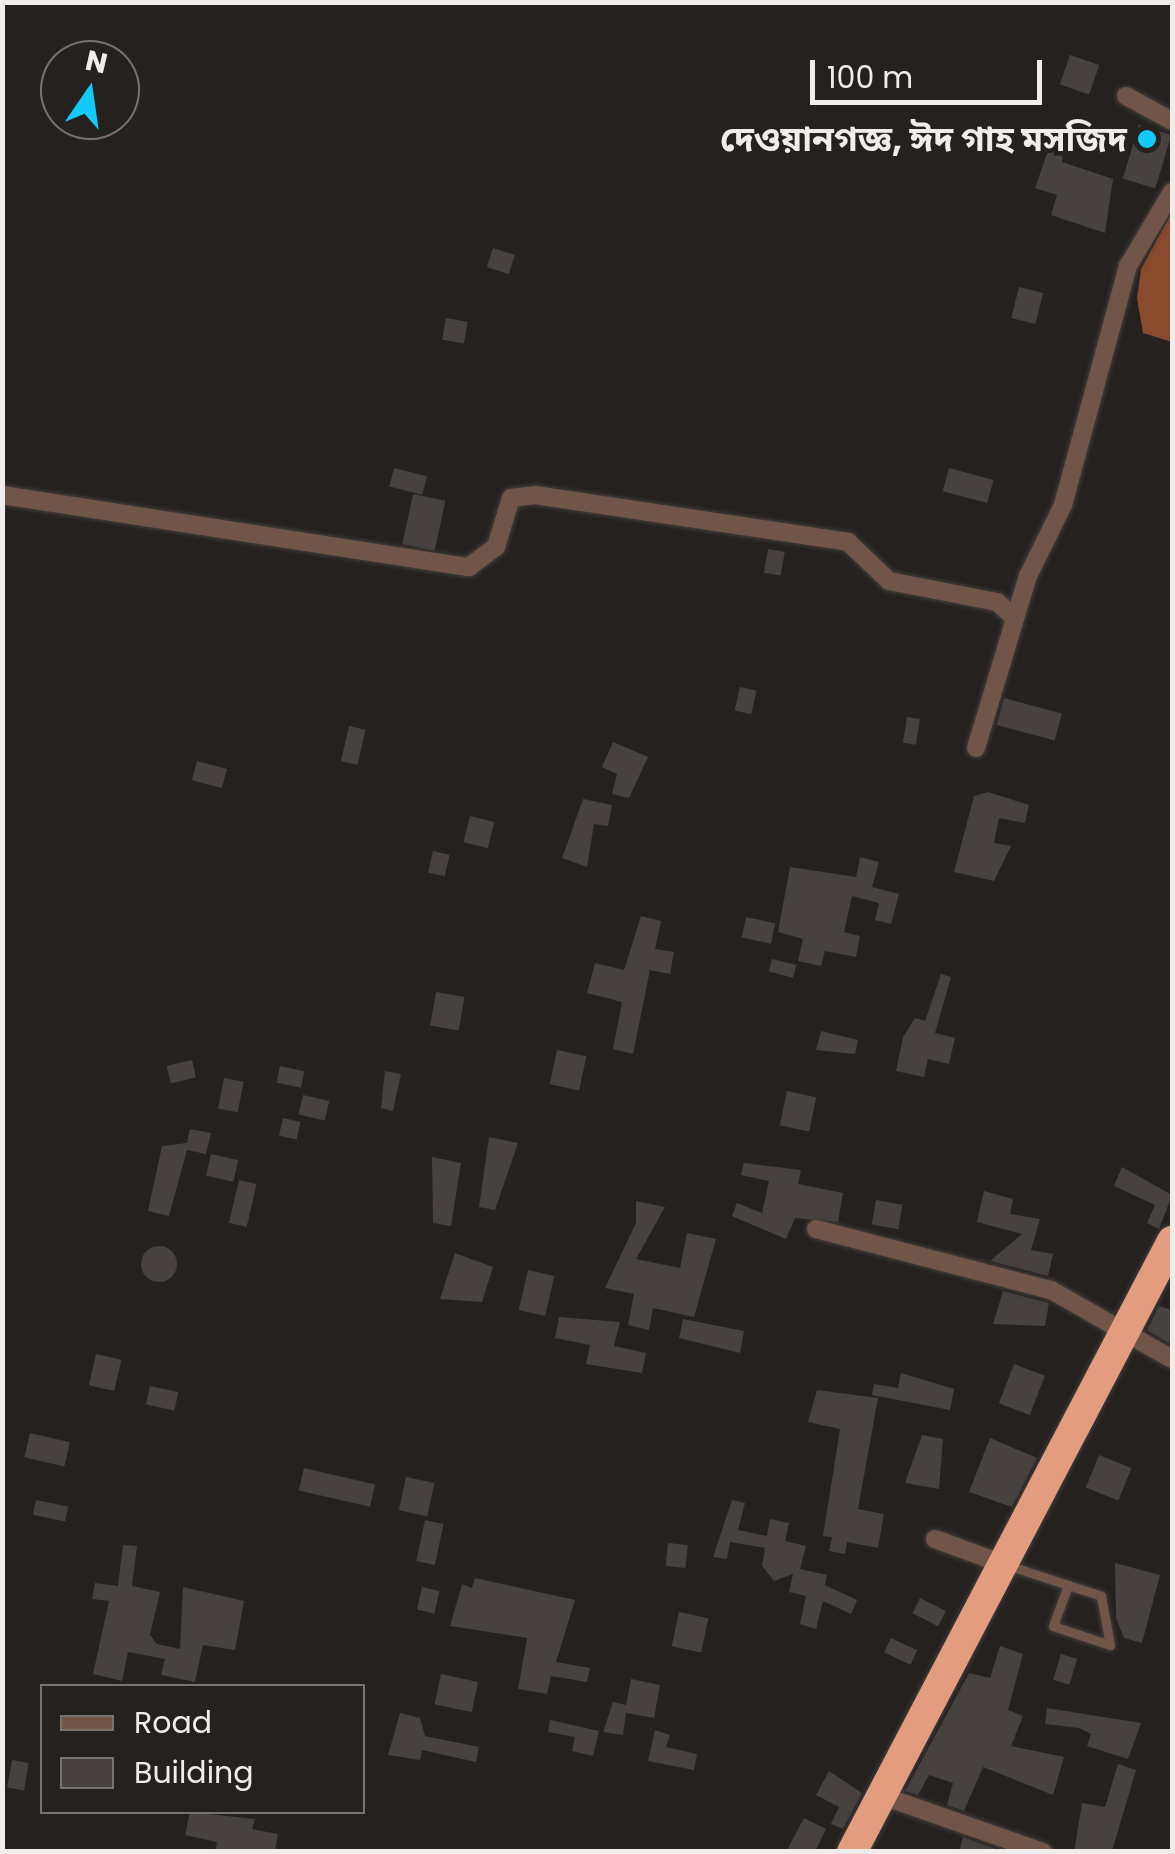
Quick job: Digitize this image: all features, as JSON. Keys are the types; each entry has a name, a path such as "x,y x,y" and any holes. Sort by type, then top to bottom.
{"highway":[{"path":"852,1852 1008,1566 1172,1241"}],"street":[{"path":"1126,96 1172,121"},
{"path":"976,748 1015,618 1063,505 1128,266 1172,192"},
{"path":"2,496 469,567 496,547 511,498 535,496 848,542 889,581 998,602 1015,618"},
{"path":"816,1230 1051,1290 1128,1328 1172,1360"},
{"path":"935,1539 1008,1566"},
{"path":"880,1795 1042,1852"}],"lane":[{"path":"1008,1566 1068,1585 1101,1596 1110,1645 1053,1626 1068,1585"}],"shaded area":[{"path":"1172,212 1172,342 1143,333 1137,298 1141,269"}],"building":[{"path":"1070,55 1099,65 1089,94 1060,84"},
{"path":"1139,125 1172,135 1155,188 1123,179"},
{"path":"1053,137 1067,140 1062,162 1113,179 1105,233 1051,215 1057,195 1035,188"},
{"path":"493,248 515,255 509,274 487,267"},
{"path":"1019,287 1043,293 1036,324 1011,318"},
{"path":"446,318 468,322 464,343 442,340"},
{"path":"394,468 427,476 422,495 389,486"},
{"path":"949,468 993,480 987,503 943,491"},
{"path":"413,494 445,501 435,551 402,544"},
{"path":"768,549 785,552 781,576 764,573"},
{"path":"740,687 757,691 751,714 735,710"},
{"path":"1004,698 1062,714 1055,741 997,725"},
{"path":"907,717 920,719 916,745 903,743"},
{"path":"349,726 366,730 357,765 341,761"},
{"path":"613,742 648,757 629,798 612,794 617,774 602,767"},
{"path":"197,761 227,769 222,788 192,780"},
{"path":"988,792 1029,805 1025,823 999,818 994,843 1011,846 994,881 954,872 974,796"},
{"path":"583,799 612,805 608,826 594,824 587,867 562,858"},
{"path":"470,816 494,822 488,848 463,842"},
{"path":"433,851 450,855 445,876 428,872"},
{"path":"860,857 879,862 872,887 899,894 891,924 875,920 879,903 852,896 844,932 860,936 856,957 825,951 821,966 798,961 803,939 778,932 790,867 856,877"},
{"path":"641,916 661,921 655,949 674,952 670,974 650,970 633,1054 613,1049 622,1002 587,993 595,963 624,970"},
{"path":"746,917 775,923 771,944 742,938"},
{"path":"772,959 796,965 793,978 769,972"},
{"path":"941,974 951,977 935,1033 955,1038 949,1064 928,1059 924,1077 896,1071 903,1037 915,1018 925,1021"},
{"path":"436,992 465,997 459,1031 430,1025"},
{"path":"821,1031 858,1040 855,1054 816,1050"},
{"path":"557,1050 586,1056 579,1090 550,1084"},
{"path":"192,1060 196,1078 171,1083 167,1066"},
{"path":"280,1066 304,1071 301,1088 276,1083"},
{"path":"385,1071 401,1074 393,1111 381,1108"},
{"path":"224,1078 244,1082 238,1112 218,1108"},
{"path":"787,1091 816,1097 809,1131 780,1125"},
{"path":"303,1095 329,1101 325,1121 299,1114"},
{"path":"283,1118 301,1122 296,1140 279,1136"},
{"path":"190,1129 211,1133 206,1154 187,1150 169,1216 148,1211 162,1146 187,1143"},
{"path":"489,1137 518,1143 495,1210 479,1207"},
{"path":"211,1154 238,1160 233,1182 206,1175"},
{"path":"432,1157 461,1163 451,1226 433,1223"},
{"path":"744,1163 801,1170 798,1184 843,1193 838,1222 795,1218 786,1239 732,1216 737,1203 762,1213 769,1181 741,1175"},
{"path":"1122,1167 1172,1195 1159,1229 1147,1223 1155,1205 1114,1186"},
{"path":"239,1180 257,1184 247,1227 229,1223"},
{"path":"984,1191 1013,1199 1010,1214 1040,1219 1031,1250 1053,1254 1048,1276 990,1261 1022,1234 977,1222"},
{"path":"876,1200 903,1205 898,1229 872,1225"},
{"path":"636,1201 665,1207 636,1259 680,1268 687,1233 716,1239 694,1317 653,1308 649,1330 628,1325 634,1294 605,1288 636,1223"},
{"path":"159,1246 172,1251 177,1264 172,1277 159,1282 146,1277 141,1264 146,1251"},
{"path":"455,1253 493,1267 482,1302 440,1299"},
{"path":"528,1270 554,1276 545,1316 519,1310"},
{"path":"1003,1291 1049,1303 1045,1326 993,1324"},
{"path":"1159,1306 1172,1310 1172,1345 1147,1330"},
{"path":"559,1317 620,1322 614,1346 646,1353 642,1373 586,1364 590,1345 555,1338"},
{"path":"683,1319 744,1331 740,1353 679,1338"},
{"path":"96,1354 121,1360 114,1391 89,1385"},
{"path":"1014,1364 1045,1376 1030,1415 999,1403"},
{"path":"901,1373 954,1389 950,1410 872,1395 874,1384 898,1388"},
{"path":"150,1386 178,1392 174,1411 146,1405"},
{"path":"817,1390 878,1398 858,1509 884,1514 878,1548 847,1542 845,1554 829,1551 832,1537 823,1536 840,1429 808,1422"},
{"path":"30,1433 70,1442 64,1467 24,1457"},
{"path":"922,1435 943,1439 939,1489 905,1483"},
{"path":"990,1438 1037,1458 1012,1507 969,1492"},
{"path":"1099,1455 1131,1468 1118,1501 1086,1487"},
{"path":"304,1468 375,1484 370,1507 299,1490"},
{"path":"406,1477 434,1483 427,1516 399,1510"},
{"path":"36,1500 68,1507 65,1522 33,1515"},
{"path":"732,1500 745,1503 738,1530 767,1536 770,1519 789,1523 785,1541 806,1546 800,1569 827,1575 825,1585 857,1600 851,1614 823,1601 816,1629 800,1624 806,1596 789,1592 793,1574 774,1581 762,1566 765,1548 730,1542 727,1559 713,1557"},
{"path":"425,1520 444,1524 435,1565 416,1561"},
{"path":"668,1543 688,1545 685,1568 666,1566"},
{"path":"123,1545 137,1546 132,1586 160,1592 150,1635 157,1644 180,1649 183,1587 244,1601 235,1650 203,1645 195,1682 161,1675 165,1659 128,1652 122,1681 93,1674 109,1601 92,1599 95,1583 118,1586"},
{"path":"1115,1563 1160,1575 1142,1643 1124,1638 1116,1618"},
{"path":"475,1578 575,1600 556,1662 590,1668 587,1682 551,1676 547,1694 518,1689 527,1638 450,1626 462,1584 472,1588"},
{"path":"422,1587 440,1591 434,1613 417,1609"},
{"path":"920,1598 946,1611 938,1626 912,1613"},
{"path":"679,1612 708,1618 701,1652 672,1646"},
{"path":"891,1638 917,1650 911,1665 884,1653"},
{"path":"1000,1646 1023,1654 1008,1710 1023,1716 1011,1746 1064,1757 1053,1795 983,1767 964,1811 947,1805 953,1783 929,1775 918,1795 905,1791 969,1673 990,1678"},
{"path":"1061,1654 1077,1659 1069,1685 1053,1680"},
{"path":"441,1674 478,1682 472,1712 435,1704"},
{"path":"631,1679 660,1685 654,1718 626,1713 623,1735 603,1732 613,1702 626,1705"},
{"path":"1047,1708 1141,1723 1128,1759 1087,1746 1091,1734 1079,1728 1045,1724"},
{"path":"400,1713 420,1718 425,1736 479,1747 476,1762 422,1750 420,1760 388,1755"},
{"path":"550,1720 599,1731 593,1756 572,1751 575,1737 548,1732"},
{"path":"655,1730 670,1735 666,1747 697,1754 694,1770 648,1761"},
{"path":"12,1760 29,1763 24,1791 7,1788"},
{"path":"1118,1764 1136,1770 1112,1851 1074,1852 1082,1803 1105,1807"},
{"path":"829,1771 862,1793 843,1829 831,1824 839,1807 816,1795"},
{"path":"190,1814 255,1819 252,1829 278,1834 275,1852 215,1852 217,1842 185,1835"},
{"path":"804,1818 826,1829 815,1852 786,1852"},
{"path":"963,1837 1004,1852 959,1852"}],"place":[{"name":"দেওয়ানগজ্ঞ, ঈদ গাহ মসজিদ","path":"1147,139"}]}
